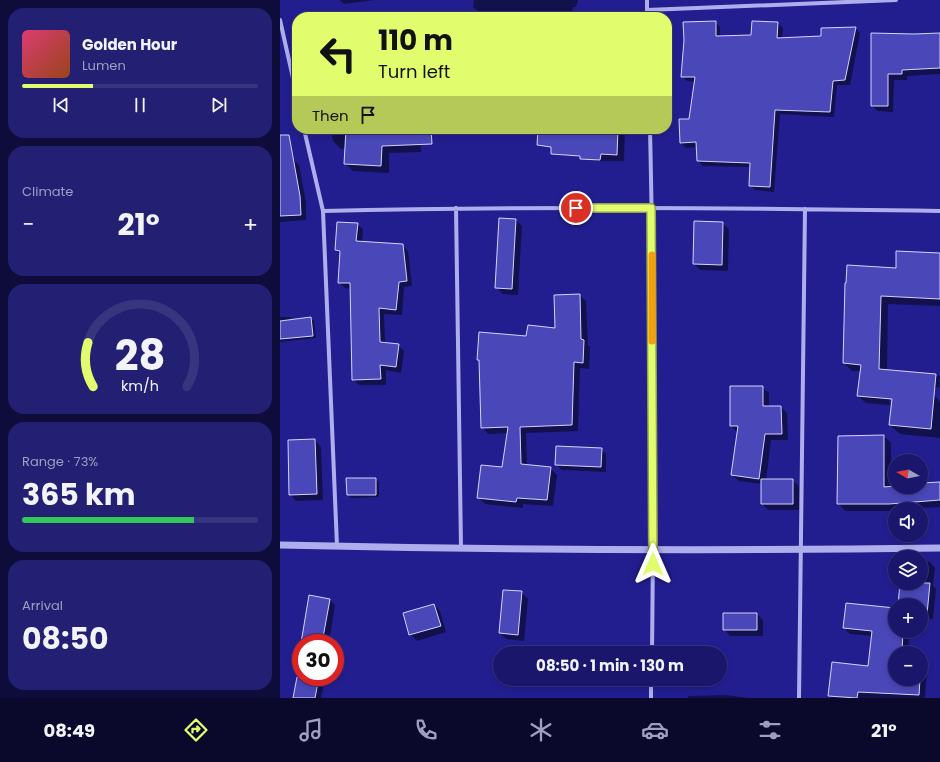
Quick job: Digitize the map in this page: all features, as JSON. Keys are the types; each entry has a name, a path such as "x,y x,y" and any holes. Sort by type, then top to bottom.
{"street":[{"path":"647,0 647,10 896,0"},
{"path":"280,20 292,74"},
{"path":"305,134 323,211 337,546"},
{"path":"650,134 653,550 652,646"},
{"path":"323,211 456,208 651,208 940,211"},
{"path":"456,208 462,548"},
{"path":"799,698 805,209"},
{"path":"280,545 653,550 940,548"},
{"path":"651,686 651,698"}],"building":[{"path":"716,21 716,36 751,35 752,21 778,22 777,38 821,36 821,28 856,27 845,80 833,81 830,112 775,110 770,187 749,186 750,163 697,161 696,142 680,143 679,119 689,119 695,77 681,77 684,40 683,22"},
{"path":"871,33 940,33 940,68 902,70 902,74 888,74 888,106 871,106"},
{"path":"346,134 431,134 432,144 382,146 381,166 344,164"},
{"path":"538,134 618,134 617,155 601,154 600,160 580,159 580,156 551,154 551,147 537,145"},
{"path":"280,135 289,135 300,196 301,215 280,216"},
{"path":"499,218 516,219 512,289 495,288"},
{"path":"694,221 723,222 722,265 693,264"},
{"path":"337,222 358,223 356,241 403,244 407,281 399,282 396,310 379,308 380,342 399,344 396,367 380,365 381,379 352,380 350,283 338,283 340,251 335,250"},
{"path":"896,251 940,253 940,299 881,296 879,369 936,374 931,429 889,425 892,399 857,396 861,365 843,363 845,283 847,265 896,268"},
{"path":"580,294 581,339 584,340 583,363 574,362 572,425 520,427 521,464 551,467 547,500 517,498 516,502 477,498 481,465 502,467 508,427 481,428 479,360 477,360 479,332 526,336 528,325 555,328 554,295"},
{"path":"311,317 313,336 280,339 280,321"},
{"path":"730,386 763,386 763,406 781,406 782,434 765,434 759,479 731,475 738,426 730,426"},
{"path":"884,435 884,487 888,487 888,494 928,494 928,483 940,482 940,500 888,502 888,504 837,504 838,436"},
{"path":"315,439 317,494 289,495 288,440"},
{"path":"556,446 602,448 601,467 555,465"},
{"path":"346,478 376,478 376,495 347,495"},
{"path":"761,479 793,479 793,504 761,504"},
{"path":"928,583 930,583 928,604 928,598 899,598 899,590 928,590"},
{"path":"503,590 522,591 518,635 499,633"},
{"path":"309,595 330,599 324,634 302,634"},
{"path":"846,603 888,607 888,638 903,638 902,646 888,646 888,686 920,686 919,695 858,692 857,698 828,696 832,662 868,666 872,631 843,628"},
{"path":"434,604 441,626 409,635 403,613"},
{"path":"723,613 757,613 757,630 723,630"},
{"path":"295,686 317,686 315,698 293,698"}],"slow traffic":[{"path":"652,255 652,341"}],"route":[{"path":"576,208 651,208 653,564"}]}
